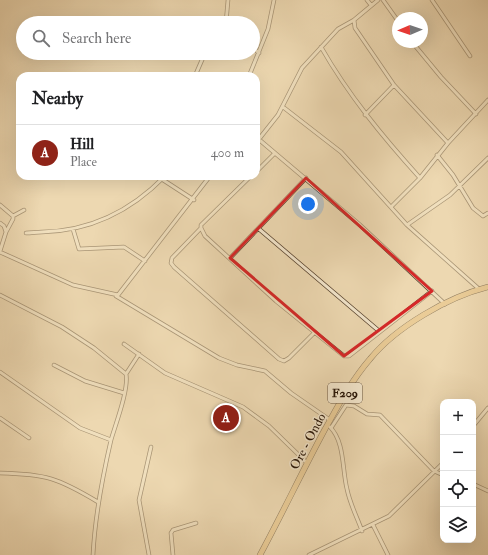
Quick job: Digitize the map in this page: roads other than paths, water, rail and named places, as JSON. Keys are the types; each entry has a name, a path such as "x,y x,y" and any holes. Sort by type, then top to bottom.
{"main road":[{"name":"Ore - Ondo","path":"260,555 307,463 330,424 348,388 370,358 402,329 445,304 479,289 488,287"}],"street":[{"path":"227,16 228,0"},
{"path":"260,50 268,29 274,0"},
{"path":"367,0 371,5"},
{"path":"260,134 283,107 302,68 338,29 354,20 378,0"},
{"path":"383,0 392,13"},
{"path":"432,0 470,56"},
{"path":"354,20 355,28 394,85 448,143"},
{"path":"321,48 339,78 365,115 420,178"},
{"path":"417,48 441,77 476,114"},
{"path":"196,72 202,60"},
{"path":"251,72 256,60"},
{"path":"365,115 394,85"},
{"path":"391,207 420,178 437,155 488,100"},
{"path":"283,107 341,152 408,225 479,289"},
{"path":"260,140 306,178 445,304"},
{"path":"260,168 275,153"},
{"path":"437,155 473,208 483,216 488,213"},
{"path":"408,225 450,195 458,185 488,158"},
{"path":"230,258 306,178"},
{"path":"26,233 73,229 126,209 161,180 194,200"},
{"path":"114,295 119,294 194,200 207,180"},
{"path":"248,180 212,213 172,258 171,263 279,359 284,361 289,358 314,334"},
{"path":"0,205 13,216"},
{"path":"24,210 13,216 0,251 73,284 114,295 219,358 237,365 265,371 330,424 335,433 343,460 346,489 362,531"},
{"path":"0,224 4,226 6,232"},
{"path":"200,228 205,236 314,334 344,356 349,356 432,291"},
{"path":"73,229 79,249 124,247 145,261"},
{"path":"259,229 379,331"},
{"path":"0,295 67,330 94,348 126,374"},
{"path":"124,344 165,373 243,407 274,430 307,463"},
{"path":"93,555 98,502 111,440 127,382 126,374 139,354"},
{"path":"54,365 85,381 124,393"},
{"path":"0,372 80,428 111,440"},
{"path":"330,424 346,405 354,406 368,414 380,415 434,471 440,473"},
{"path":"476,422 488,408"},
{"path":"0,418 29,438"},
{"path":"150,555 139,500 151,447"},
{"path":"309,555 362,531 389,516 440,466"},
{"path":"0,473 50,477 73,487 98,502"},
{"path":"476,485 488,491"},
{"path":"173,555 171,533 173,530 196,523"},
{"path":"373,525 388,555"}],"place":[{"name":"Hill","path":"226,418"}]}
